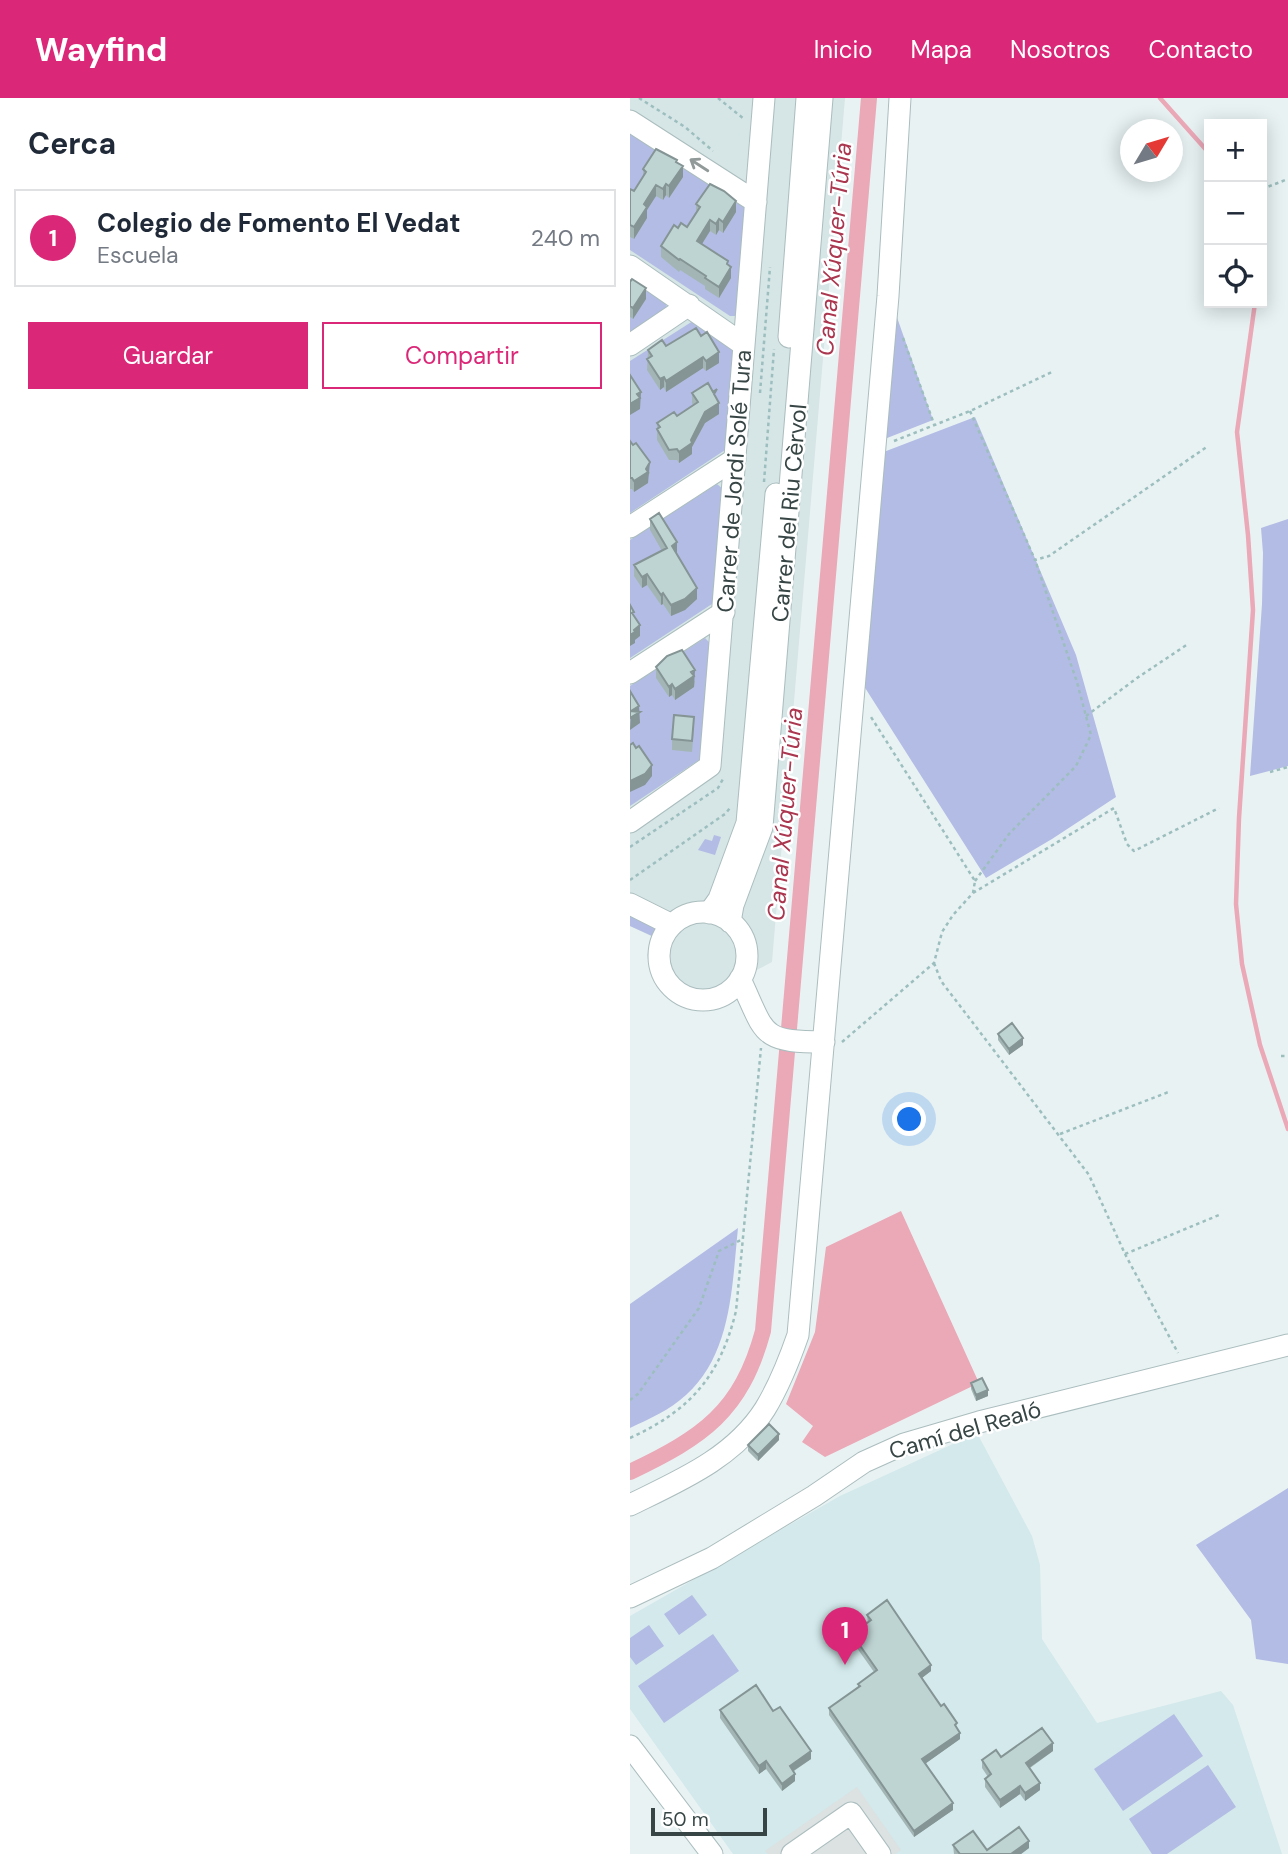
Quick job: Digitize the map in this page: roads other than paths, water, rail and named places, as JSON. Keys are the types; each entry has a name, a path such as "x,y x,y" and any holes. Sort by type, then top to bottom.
{"street":[{"name":"Carrer de Jordi Solé Tura","path":"630,822 710,766 764,98"},
{"name":"Carrer del Riu Cèrvol","path":"709,913 719,899 747,824 807,98"},
{"name":"Carrer del Riu Cèrvol","path":"730,922 733,905 762,827 822,98"},
{"path":"630,1505 691,1475 720,1456 748,1430 764,1410 784,1373 798,1335 818,1042 855,690 888,296 900,98"},
{"path":"630,121 756,202"},
{"path":"630,265 744,345"},
{"path":"630,345 689,305"},
{"path":"630,527 735,459"},
{"path":"630,673 724,611"},
{"path":"630,904 672,925"},
{"path":"696,913 709,913 730,922 744,943 745,968 740,979 731,990 710,999 688,998 675,991 660,966 659,951 672,925 683,917 696,913"},
{"path":"740,979 770,1034 818,1042"},
{"name":"Camí del Realó","path":"630,1597 712,1558 864,1462 904,1444 979,1422 1288,1345"},
{"path":"630,1746 712,1854"},
{"path":"792,1854 851,1813 877,1853"}],"waterway":[{"name":"Canal Xúquer-Túria","path":"630,1472 678,1447 716,1419 743,1382 763,1331 869,98"},
{"path":"1160,98 1204,147"},
{"path":"1254,308 1237,432 1253,610 1236,904 1242,964 1260,1045 1288,1129"}],"place":[{"name":"Colegio de Fomento El Vedat","path":"845,1665"}]}
